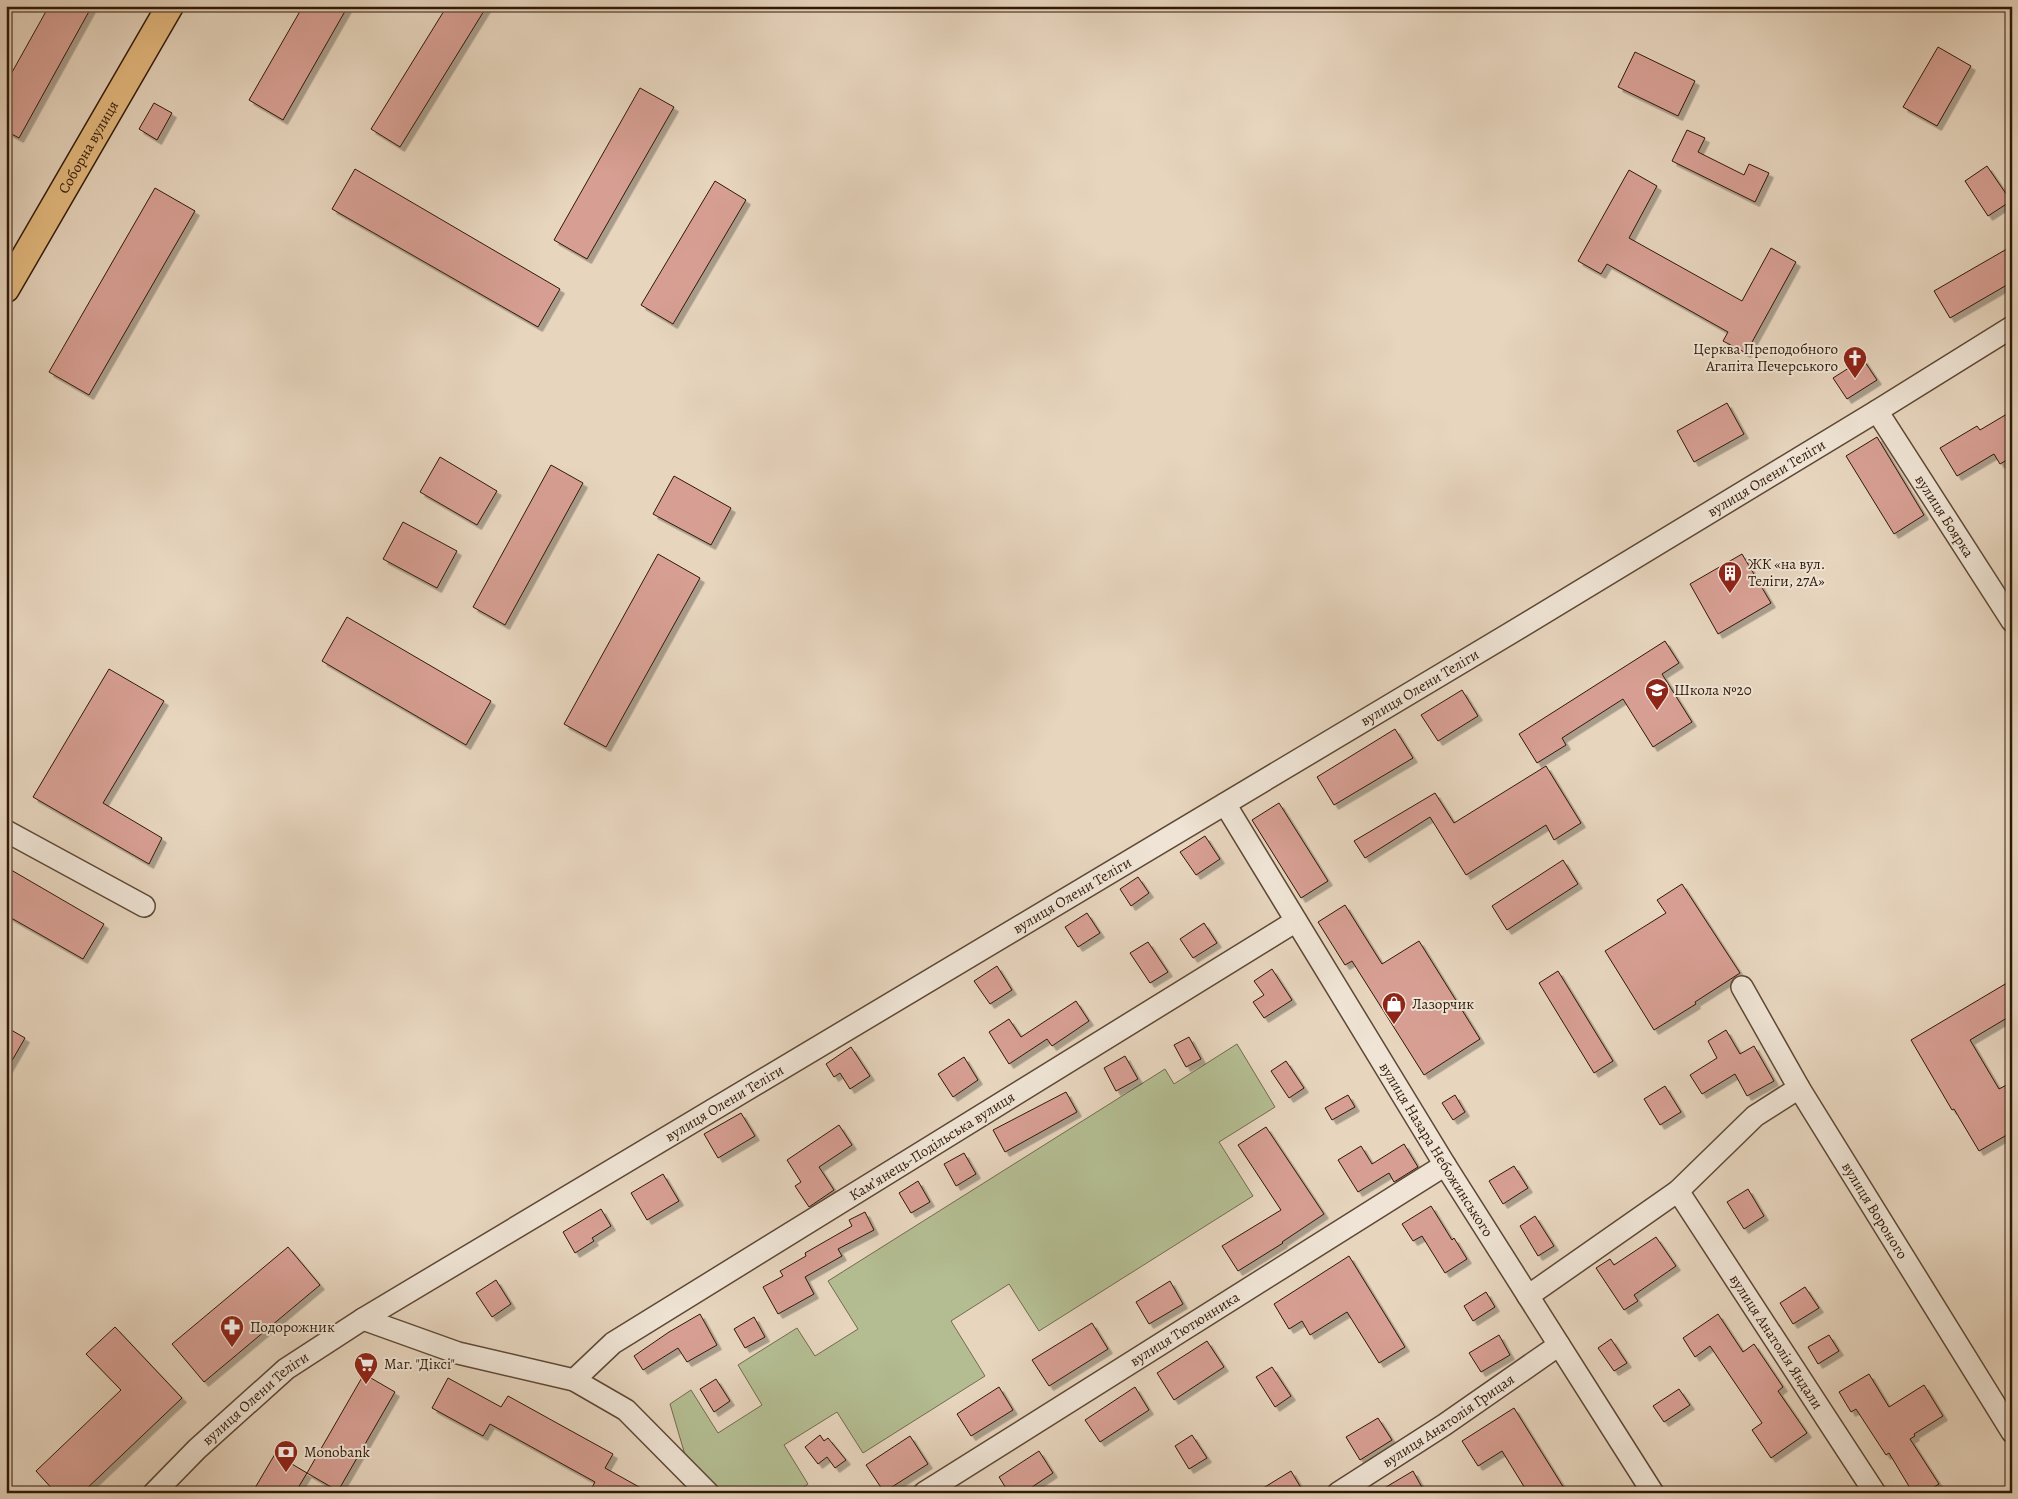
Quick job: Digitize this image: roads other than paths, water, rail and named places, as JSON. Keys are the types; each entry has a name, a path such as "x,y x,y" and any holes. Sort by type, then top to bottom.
{"main road":[{"name":"Соборна вулиця","path":"6,289 170,6"}],"street":[{"name":"вулиця Олени Теліги","path":"154,1493 197,1449 286,1368 363,1319 1224,804 1877,411 2012,327"},
{"name":"вулиця Боярка","path":"1877,411 2012,621"},
{"name":"вулиця Назара Небожинського","path":"1224,804 1445,1165 1653,1493"},
{"path":"6,831 144,906"},
{"name":"Камʼянець-Подільська вулиця","path":"574,1380 613,1343 1296,921"},
{"name":"вулиця Вороного","path":"1742,987 1799,1088 2012,1432"},
{"path":"1528,1296 1678,1191 1755,1116 1799,1088"},
{"name":"вулиця Тютюнника","path":"924,1493 1445,1165"},
{"name":"вулиця Анатолія Яндали","path":"1678,1191 1875,1493"},
{"path":"363,1319 458,1353 574,1380 626,1410 708,1493"},
{"name":"вулиця Анатолія Грицая","path":"1338,1493 1444,1425 1559,1345"}],"place":[{"name":"Церква Преподобного Агапіта Печерського","path":"1855,379"},
{"name":"ЖК «на вул. Теліги, 27А»","path":"1730,594"},
{"name":"Школа №20","path":"1657,711"},
{"name":"Лазорчик","path":"1394,1025"},
{"name":"Подорожник","path":"232,1348"},
{"name":"Маг. \"Діксі\"","path":"366,1385"},
{"name":"Monobank","path":"286,1473"}]}
